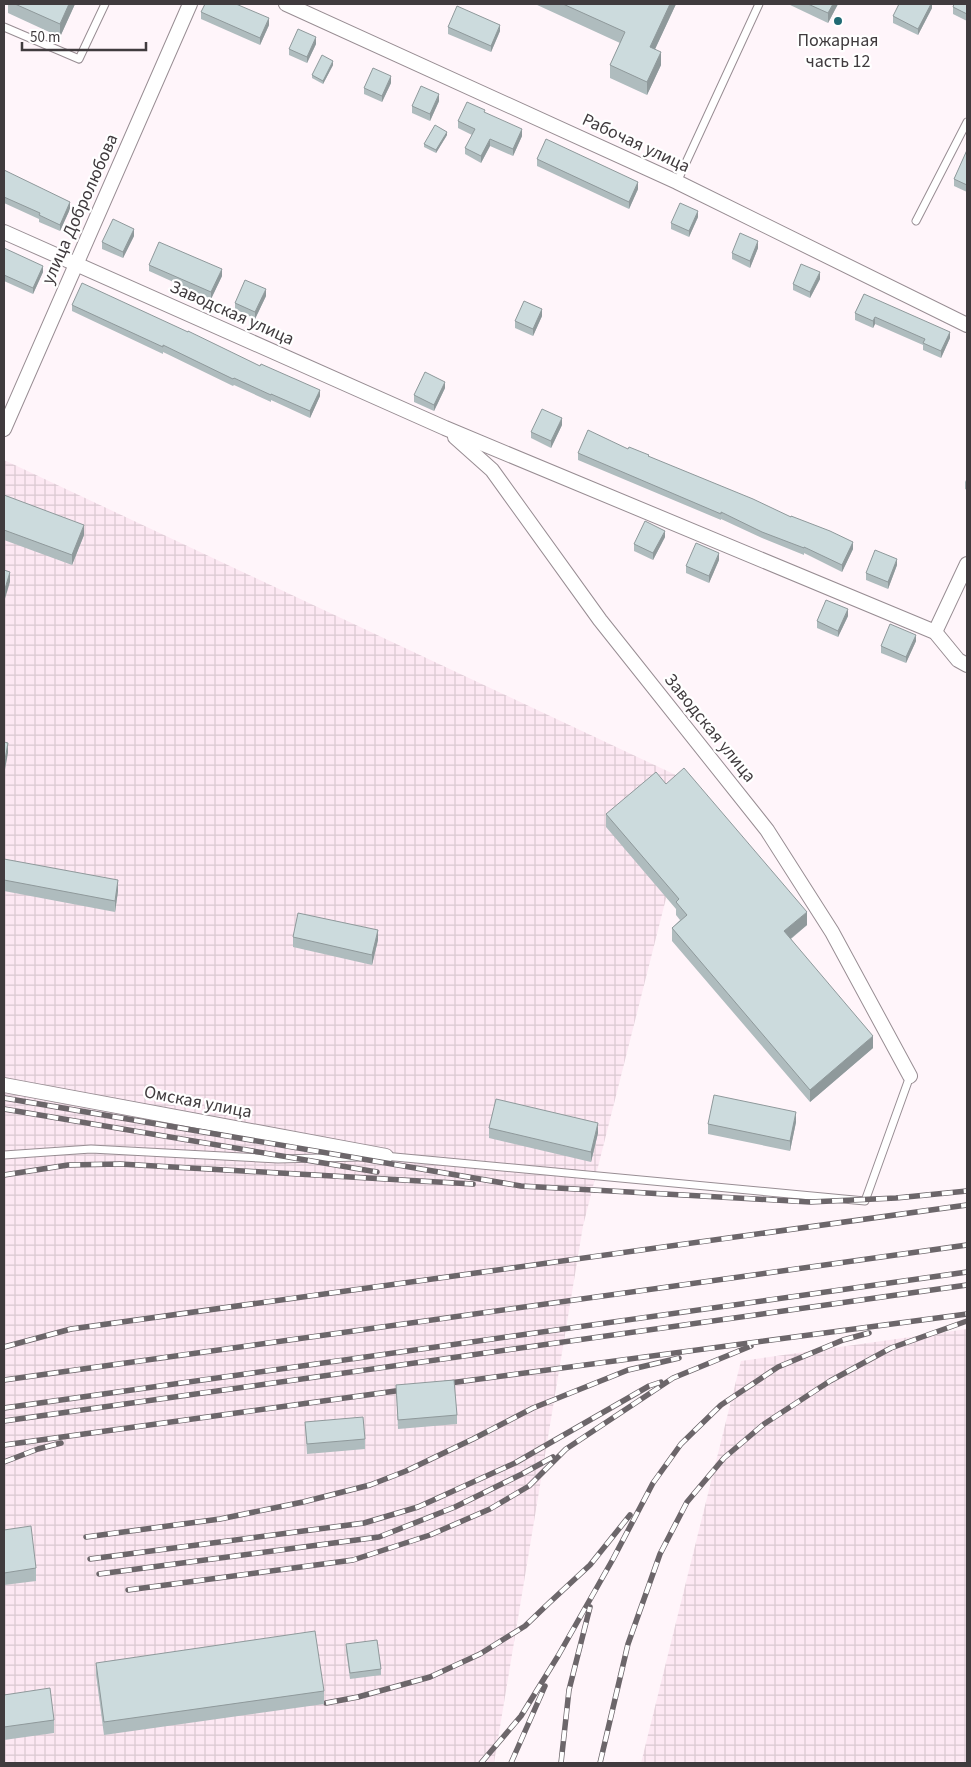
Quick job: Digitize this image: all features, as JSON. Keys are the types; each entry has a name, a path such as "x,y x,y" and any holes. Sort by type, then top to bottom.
{"street":[{"name":"улица Добролюбова","path":"4,429 190,4"},
{"name":"Рабочая улица","path":"286,4 677,182 967,324"},
{"name":"Заводская улица","path":"4,232 445,428 935,632 958,660 967,665"},
{"name":"Заводская улица","path":"445,428 492,470 600,620 767,830 832,932 910,1076"},
{"path":"935,632 967,564"},
{"name":"Омская улица","path":"4,1085 386,1156"}],"lane":[{"path":"4,27 79,60 105,4"},
{"path":"677,182 759,4"},
{"path":"916,221 967,122"},
{"path":"4,1155 91,1149 278,1159 386,1156 865,1201 910,1076"}],"shaded area":[{"path":"4,460 695,784 583,1226 494,1763 4,1763"},
{"path":"967,1329 967,1763 641,1763 741,1361"}],"building":[{"path":"15,4 69,4 60,24"},
{"path":"205,4 236,4 269,18 260,38 201,12"},
{"path":"563,4 670,4 650,47 661,52 647,82 610,65 625,32"},
{"path":"808,4 833,4 828,13"},
{"path":"899,4 931,4 918,29 893,16"},
{"path":"954,4 967,4 967,14 953,7"},
{"path":"457,6 500,25 491,46 448,27"},
{"path":"298,29 316,37 307,57 289,49"},
{"path":"322,55 333,61 323,81 312,75"},
{"path":"373,68 391,76 382,96 364,88"},
{"path":"421,86 439,94 430,114 412,106"},
{"path":"467,102 522,129 513,149 490,139 481,156 465,148 475,129 458,121"},
{"path":"435,125 447,132 436,150 424,144"},
{"path":"546,139 638,182 629,202 537,159"},
{"path":"967,150 967,185 954,179"},
{"path":"4,170 70,202 60,225 39,215 40,213 4,197"},
{"path":"680,203 698,211 689,231 671,223"},
{"path":"113,219 134,229 123,252 102,242"},
{"path":"740,233 758,241 750,261 732,253"},
{"path":"159,242 222,269 211,292 149,265"},
{"path":"4,248 43,266 33,288 4,275"},
{"path":"801,264 820,272 810,292 793,284"},
{"path":"245,280 266,289 255,312 235,303"},
{"path":"82,283 260,366 261,364 320,390 310,411 233,379 163,345 163,347 72,305"},
{"path":"864,294 950,332 941,351 923,343 925,339 875,317 873,321 855,313"},
{"path":"524,301 542,309 533,329 515,321"},
{"path":"425,372 445,382 434,405 414,395"},
{"path":"542,409 562,418 551,441 531,432"},
{"path":"588,430 628,449 629,447 649,455 853,542 842,565 804,547 762,532 721,512 721,514 578,453"},
{"path":"4,495 84,525 72,555 4,530"},
{"path":"645,521 665,531 653,553 634,544"},
{"path":"696,543 719,553 709,576 686,566"},
{"path":"875,550 897,559 888,582 866,573"},
{"path":"4,570 10,572 4,592"},
{"path":"826,600 848,609 838,631 817,621"},
{"path":"890,624 916,635 906,657 881,646"},
{"path":"4,742 8,743 4,765"},
{"path":"684,768 807,912 784,931 873,1036 810,1090 672,928 687,915 676,902 679,899 606,814 656,772 666,784"},
{"path":"4,859 118,880 115,901 4,880"},
{"path":"298,913 378,930 372,955 293,937"},
{"path":"714,1095 796,1112 790,1141 708,1124"},
{"path":"496,1099 598,1123 591,1152 489,1128"},
{"path":"454,1380 457,1415 398,1420 396,1385"},
{"path":"363,1417 365,1439 307,1444 305,1422"},
{"path":"31,1526 36,1568 4,1573 4,1530"},
{"path":"315,1631 324,1691 104,1722 96,1663"},
{"path":"377,1640 381,1669 350,1673 346,1644"},
{"path":"50,1688 54,1720 4,1727 4,1695"}],"railway":[{"path":"4,1098 521,1186 810,1202 896,1198 967,1191"},
{"path":"4,1109 377,1172"},
{"path":"4,1175 68,1165 120,1164 473,1184"},
{"path":"4,1347 71,1329 967,1205"},
{"path":"4,1380 967,1245"},
{"path":"4,1408 967,1272"},
{"path":"4,1421 967,1285"},
{"path":"442,1384 967,1314"},
{"path":"600,1763 628,1644 660,1554 687,1502 724,1458 764,1424 830,1381 891,1348 967,1321"},
{"path":"481,1763 521,1716 558,1656 613,1559 653,1483 681,1444 721,1405 778,1367 843,1340 869,1333"},
{"path":"128,1590 353,1560 430,1535 490,1509 529,1486 566,1449 673,1378 751,1346"},
{"path":"86,1537 220,1519 303,1502 370,1485 406,1471 533,1408 628,1370 679,1358"},
{"path":"90,1559 364,1523 418,1507 515,1463 649,1386 661,1382"},
{"path":"4,1445 410,1389"},
{"path":"4,1462 38,1449 61,1443"},
{"path":"99,1574 379,1537 455,1507 553,1457"},
{"path":"326,1703 358,1697 430,1677 480,1654 525,1626 590,1565 630,1515"},
{"path":"561,1763 569,1690 590,1607"},
{"path":"511,1763 545,1686"}],"place":[{"name":"Пожарная часть 12","path":"838,21"}]}
